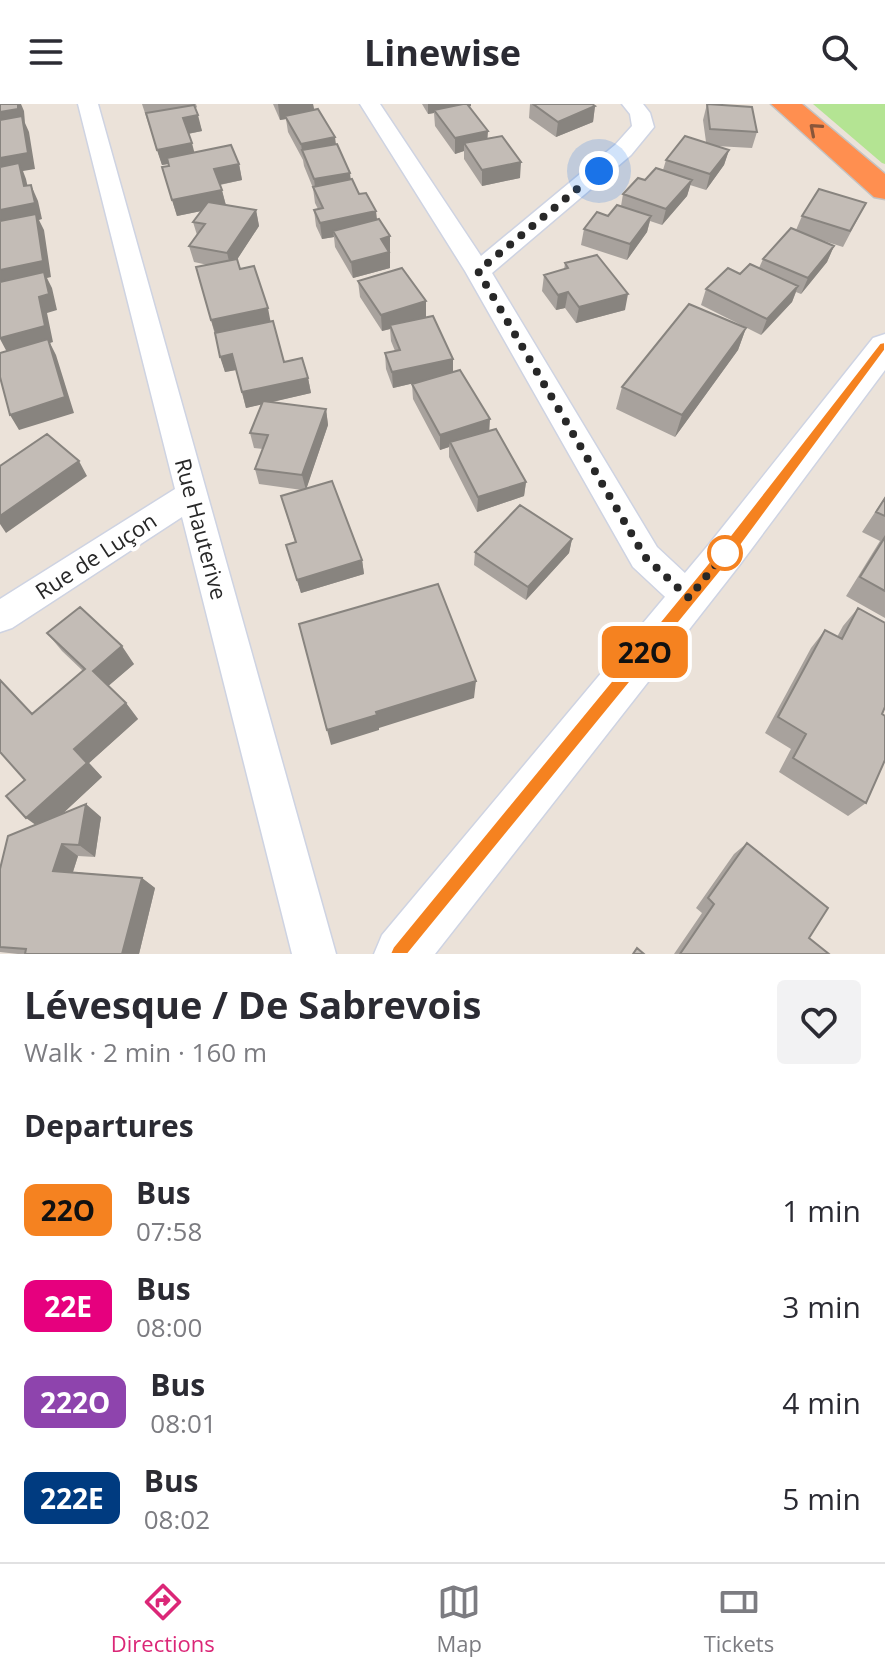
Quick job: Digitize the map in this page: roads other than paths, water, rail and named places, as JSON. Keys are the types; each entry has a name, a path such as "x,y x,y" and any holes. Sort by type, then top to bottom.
{"highway":[{"path":"785,104 880,181"}],"street":[{"name":"Rue Hauterive","path":"88,104 314,954"},
{"path":"370,104 478,271 645,557 689,598"},
{"path":"478,271 623,150 643,127 640,113 632,104"},
{"path":"401,954 689,598 885,346"},
{"name":"Rue de Luçon","path":"0,617 192,494"}]}
